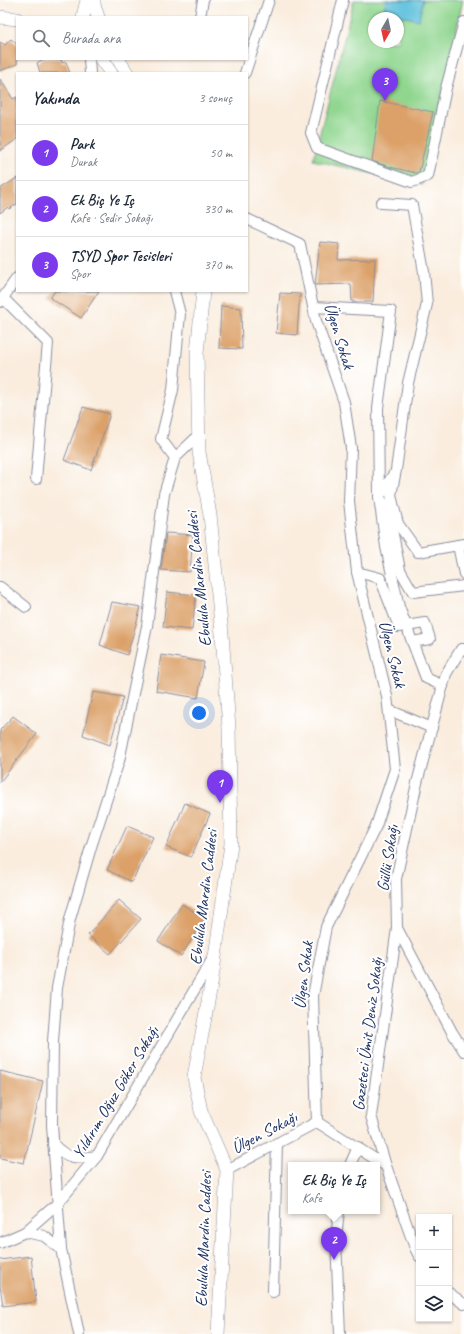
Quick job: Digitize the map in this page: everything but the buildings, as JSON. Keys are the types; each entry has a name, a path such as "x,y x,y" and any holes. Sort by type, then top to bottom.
{"street":[{"path":"83,16 87,0"},
{"path":"94,0 98,16"},
{"path":"200,16 203,0"},
{"path":"250,51 269,0"},
{"path":"343,0 311,133 316,148 412,182 428,176 446,88 464,22"},
{"path":"0,17 16,19"},
{"path":"89,60 90,72"},
{"path":"119,60 126,72"},
{"path":"245,72 248,60"},
{"path":"381,203 412,206 424,272 427,304 408,383 391,495 398,524"},
{"name":"Ülgen Sokak","path":"248,217 300,244 316,321 344,402 351,448 349,501 357,572 387,696 395,769 376,826 326,927 313,996 317,1122"},
{"path":"16,279 1,300 48,343 36,479"},
{"path":"174,292 180,314 173,390 161,439 175,458"},
{"name":"Ebulula Mardin Caddesi","path":"203,292 197,353 198,436 199,452 210,515 219,604 229,728 231,844 211,985 194,1077 201,1111 227,1170 218,1334"},
{"path":"313,307 391,311 378,408 379,497 386,547 399,607 426,678 443,686"},
{"path":"79,1334 61,1249 53,1144 53,1041 57,988 70,919 90,847 119,761 147,626 164,494 175,458 198,436"},
{"path":"379,497 396,470"},
{"path":"379,497 418,552 461,545 464,574"},
{"path":"388,510 400,570 413,592 464,586"},
{"path":"357,572 380,578 399,627 425,623 430,639 412,642"},
{"path":"0,587 26,607"},
{"name":"Güllü Sokağı","path":"464,648 461,649 446,674 417,783 396,879 397,928 452,1032 464,1051"},
{"path":"389,710 432,728"},
{"name":"Gazeteci Ümit Deniz Sokağı","path":"397,928 371,1116 386,1166 416,1250"},
{"name":"Yıldırım Oğuz Göker Sokağı","path":"0,1243 25,1232 58,1203 97,1156 215,955"},
{"path":"317,1122 386,1166"},
{"name":"Ülgen Sokağı","path":"227,1170 317,1122"},
{"path":"273,1292 277,1143"},
{"path":"53,1144 60,1151 74,1158 97,1156"},
{"path":"351,1162 358,1147"},
{"path":"339,1214 336,1239 340,1334"},
{"path":"25,1232 44,1236 61,1249"},
{"path":"452,1295 464,1304"}],"green space":[{"path":"354,0 463,0 422,185 313,160"}],"water":[{"path":"386,0 423,0 419,20 404,17 404,12 384,12"}],"place":[{"name":"TSYD Spor Tesisleri","path":"385,101"},
{"name":"Park","path":"220,803"},
{"name":"Ek Biç Ye Iç","path":"334,1260"}]}
